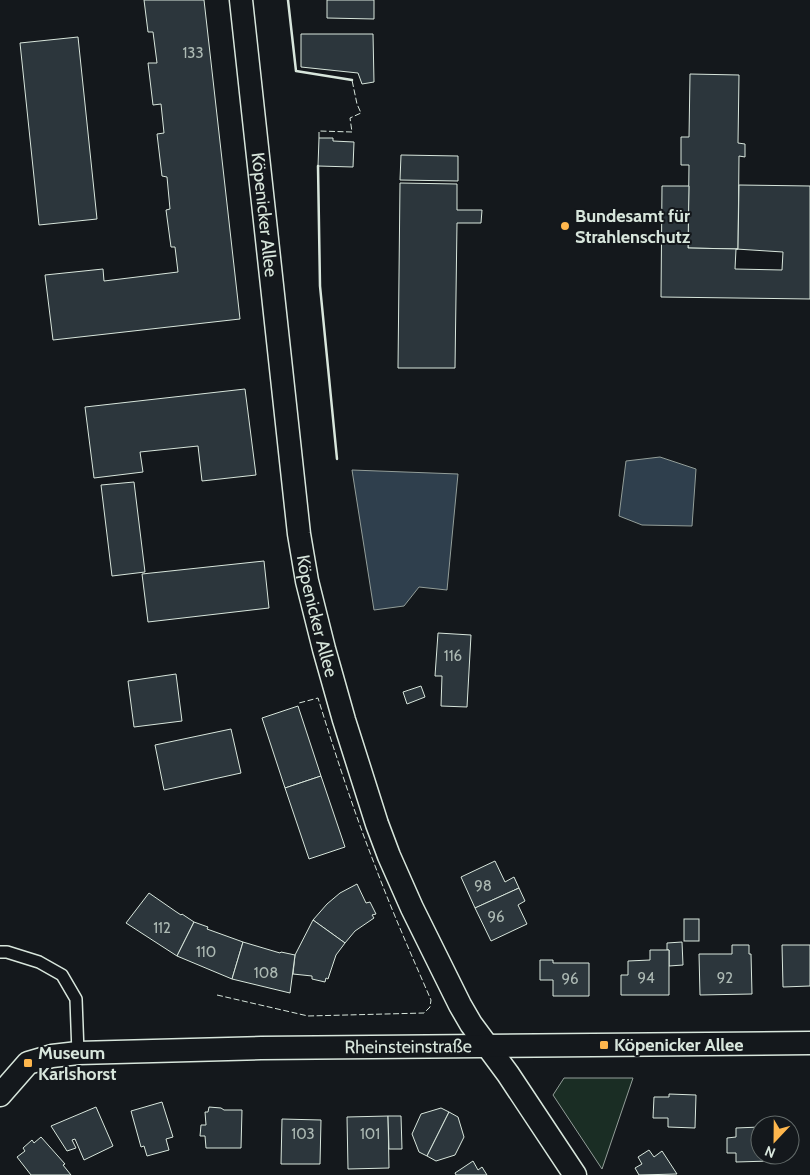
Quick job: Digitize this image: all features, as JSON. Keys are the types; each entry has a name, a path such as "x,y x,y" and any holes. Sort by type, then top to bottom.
{"street":[{"name":"Köpenicker Allee","path":"241,0 294,494 307,580 344,720 389,856 460,1005 471,1024 488,1046 575,1175"},
{"name":"Rheinsteinstraße","path":"0,1095 7,1071 52,1056 78,1053 260,1048 810,1042"}],"lane":[{"path":"0,952 7,952 39,962 62,975 76,999 78,1053"}],"green space":[{"path":"564,1078 633,1078 602,1169 553,1095"}],"water":[{"path":"660,457 696,469 692,526 642,525 619,516 626,461"},
{"path":"352,470 458,474 447,590 419,587 404,606 374,610"}],"building":[{"path":"144,0 204,0 240,319 53,340 45,275 103,269 104,281 178,272 175,247 171,247 166,210 170,209 167,177 162,176 157,134 164,133 161,104 153,105 148,63 157,63 153,32 148,32"},
{"path":"327,0 374,0 374,19 327,18"},
{"path":"301,34 373,34 374,82 362,84 358,73 301,67"},
{"path":"78,37 97,219 39,225 20,43"},
{"path":"690,74 739,75 738,143 745,144 745,157 739,156 738,249 688,248 689,165 681,165 681,137 689,137"},
{"path":"319,138 333,138 333,141 354,142 353,167 318,166"},
{"path":"401,155 458,156 458,181 400,180"},
{"path":"400,183 457,184 457,210 482,210 481,223 457,223 455,368 398,368"},
{"path":"739,185 810,186 810,299 661,297 662,186 689,186 688,248 738,249","holes":["736,249 783,252 782,270 735,269"]},
{"path":"245,389 256,475 202,481 198,446 140,452 143,472 94,478 85,407"},
{"path":"134,482 145,572 112,576 101,485"},
{"path":"264,561 269,608 148,622 142,574"},
{"path":"438,633 471,635 467,707 441,706 442,676 435,676"},
{"path":"176,674 182,721 134,727 128,681"},
{"path":"421,686 425,697 407,704 403,692"},
{"path":"298,706 321,776 285,788 262,718"},
{"path":"231,729 241,773 164,790 155,745"},
{"path":"321,776 345,847 309,859 285,788"},
{"path":"495,861 505,882 514,877 519,888 475,908 461,877"},
{"path":"357,884 366,903 370,902 376,914 372,915 374,918 355,931 345,943 313,920 340,893"},
{"path":"519,888 525,901 518,905 527,924 491,941 475,908"},
{"path":"149,893 194,922 177,956 126,923"},
{"path":"684,919 699,919 699,941 684,941"},
{"path":"313,920 345,943 336,955 328,979 326,978 325,982 312,979 312,976 293,974 295,955"},
{"path":"194,922 208,927 207,929 243,942 232,979 177,956"},
{"path":"243,942 280,953 295,955 290,993 232,979"},
{"path":"682,942 683,965 669,966 667,943"},
{"path":"732,945 749,945 752,994 700,995 699,954 732,954"},
{"path":"782,945 810,945 810,986 783,987"},
{"path":"650,950 669,950 669,995 621,995 621,975 628,975 628,961 650,960"},
{"path":"540,960 553,960 553,963 589,963 589,996 553,996 553,980 540,980"},
{"path":"669,1094 696,1095 695,1128 668,1127 668,1118 653,1118 654,1097 669,1097"},
{"path":"162,1102 173,1137 166,1139 169,1150 147,1156 144,1146 141,1147 131,1111"},
{"path":"96,1107 113,1146 84,1160 75,1139 72,1140 76,1148 67,1151 51,1126"},
{"path":"209,1107 224,1110 242,1110 241,1148 206,1148 205,1136 200,1136 201,1125 206,1125 205,1112 208,1112"},
{"path":"441,1108 449,1112 427,1156 419,1152 412,1134 421,1114"},
{"path":"449,1112 458,1117 464,1137 455,1155 436,1161 427,1156"},
{"path":"388,1116 389,1168 348,1169 347,1117"},
{"path":"388,1116 401,1116 402,1149 389,1149"},
{"path":"282,1119 321,1120 320,1164 281,1164"},
{"path":"750,1127 750,1162 736,1162 736,1153 727,1153 727,1138 736,1137 736,1128"},
{"path":"41,1137 65,1164 63,1165 71,1175 31,1175 17,1157 25,1151 23,1148 32,1140 34,1143"},
{"path":"649,1150 654,1157 662,1151 677,1174 639,1175 635,1168 642,1164 638,1157"},
{"path":"473,1161 478,1170 482,1167 487,1175 456,1175 455,1173"}],"fence":[{"path":"319,138 319,131 352,132 350,118 361,113 352,80"},
{"path":"217,995 308,1016 424,1013 430,1007 431,1000 401,932 359,822 318,698 299,703"}],"wall":[{"path":"288,0 296,71 352,80"},
{"path":"318,166 320,286 337,459"}],"place":[{"name":"Bundesamt für Strahlenschutz","path":"565,226"},
{"name":"Köpenicker Allee","path":"604,1045"},
{"name":"Museum Karlshorst","path":"28,1063"}]}
